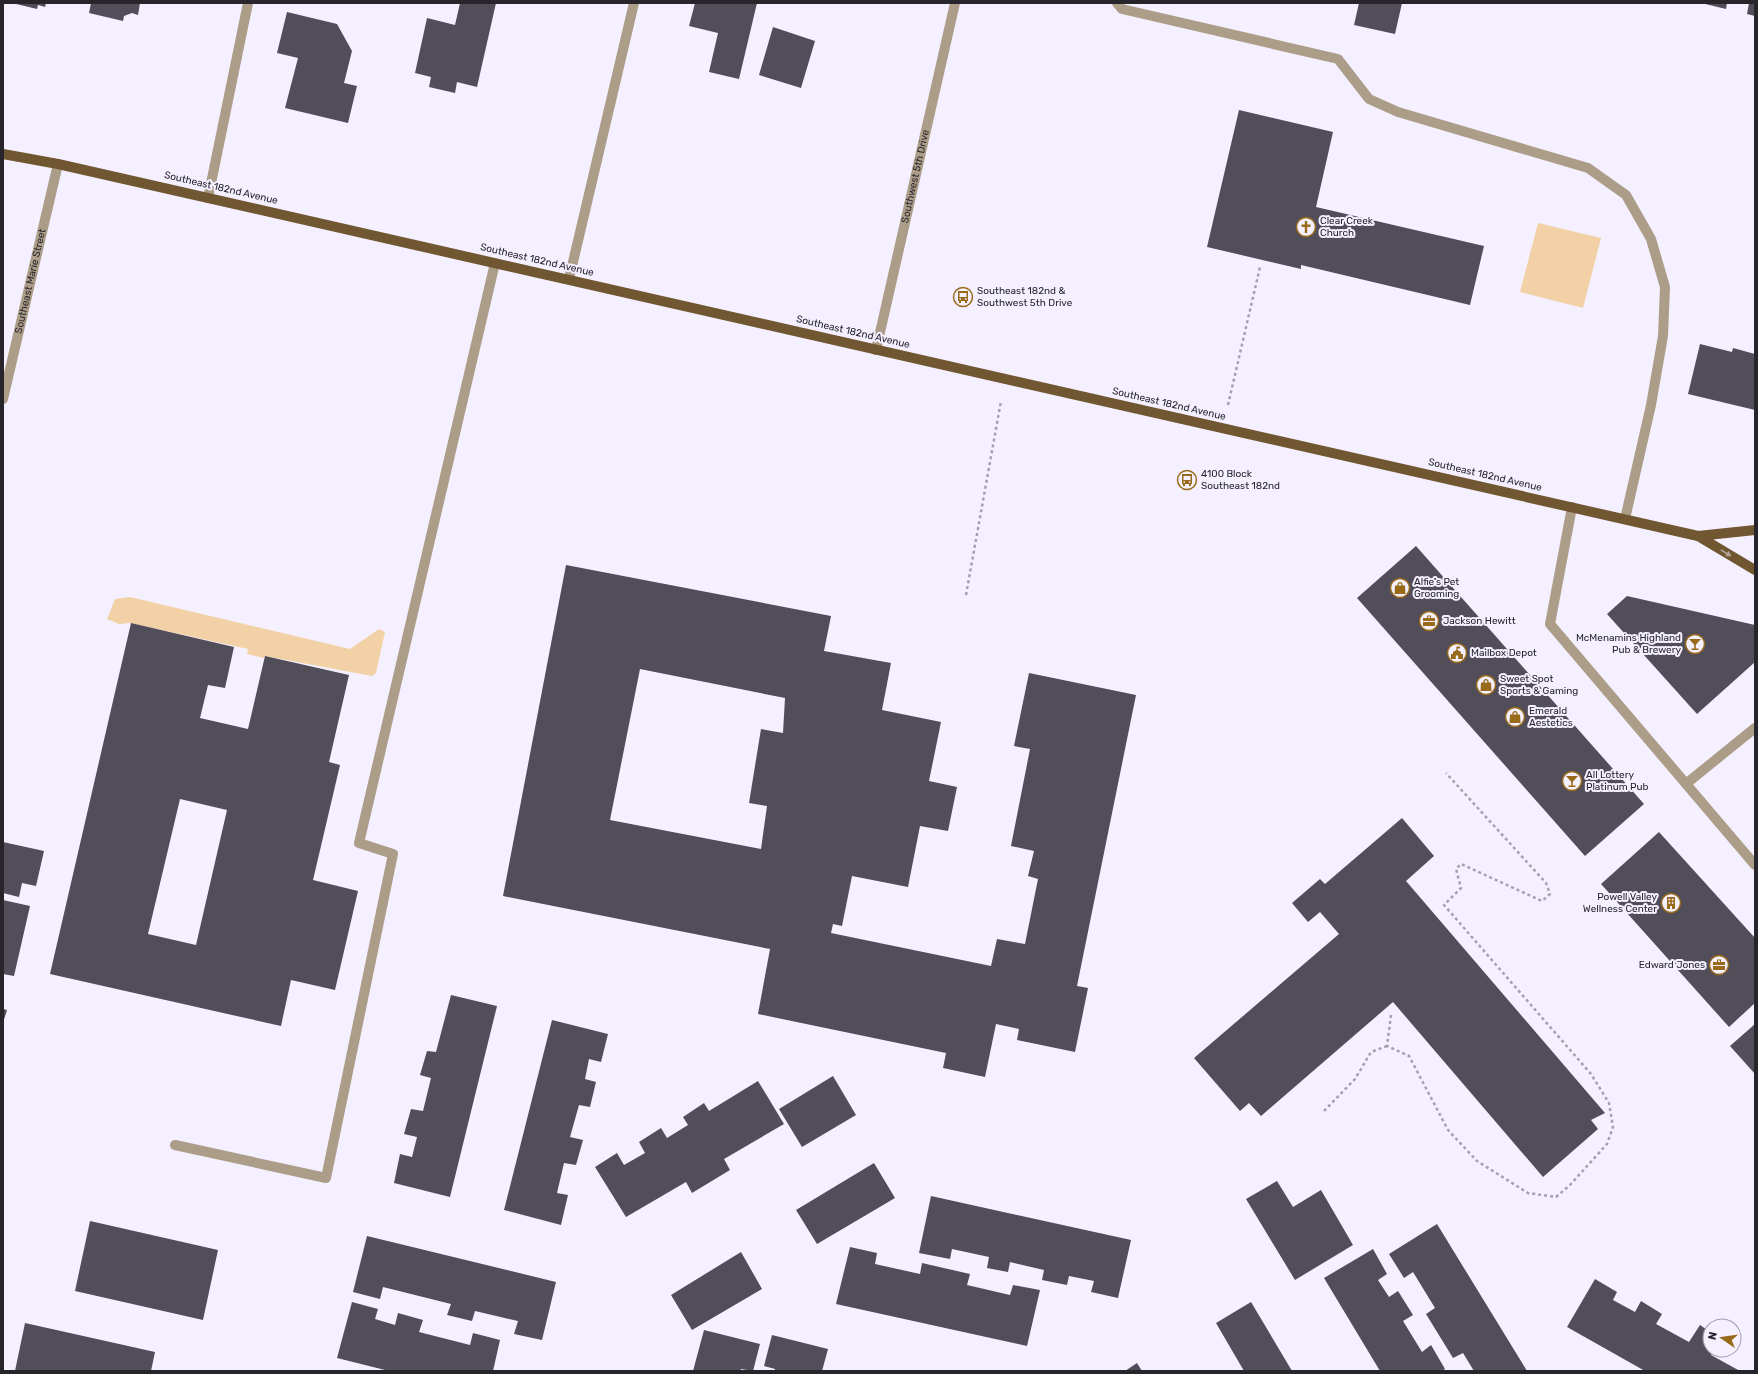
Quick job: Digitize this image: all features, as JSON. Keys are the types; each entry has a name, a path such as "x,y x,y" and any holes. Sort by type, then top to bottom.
{"main road":[{"name":"Southeast 182nd Avenue","path":"3,154 58,164 569,279 1698,536 1755,570"},
{"name":"Southeast 182nd Avenue","path":"1698,536 1755,530"}],"street":[{"path":"208,198 248,3"},
{"path":"569,279 634,3"},
{"name":"Southwest 5th Drive","path":"876,350 956,3"},
{"path":"1117,3 1122,9 1338,58 1370,99 1398,112 1588,168 1626,195 1651,239 1665,286 1662,336 1653,390 1625,519"},
{"name":"Southeast Marie Street","path":"3,399 58,164"},
{"path":"175,1145 326,1178 393,854 359,843 495,263"},
{"path":"1572,507 1550,624 1687,783 1755,865"},
{"path":"1687,783 1755,728"}],"path":[{"path":"1222,428 1260,267"},
{"path":"966,595 1005,379"},
{"path":"1324,1111 1355,1079 1371,1052 1387,1046 1409,1056 1448,1130 1477,1161 1528,1193 1556,1197 1570,1185 1607,1144 1613,1127 1609,1103 1591,1074 1444,905 1461,888 1456,869 1461,864 1542,901 1550,894 1546,884 1446,773"},
{"path":"1387,1046 1391,1015"}],"shaded area":[{"path":"1538,223 1601,238 1583,308 1520,292"},
{"path":"130,597 350,649 379,629 385,632 376,673 372,676 265,656 264,658 247,654 248,649 130,623 119,624 107,619 115,599"}],"building":[{"path":"12,3 46,3 45,7 38,5 37,9"},
{"path":"91,3 140,3 138,15 132,13 124,16 123,21 89,13"},
{"path":"460,3 496,3 477,87 457,82 455,93 429,87 431,77 415,73 427,18 455,25"},
{"path":"695,3 757,3 739,79 709,72 718,33 689,26"},
{"path":"1359,3 1402,3 1395,34 1354,25"},
{"path":"1701,3 1727,3 1726,9"},
{"path":"1749,3 1755,3 1755,16 1747,14"},
{"path":"287,12 337,24 352,51 344,83 357,86 348,123 285,108 298,58 277,53"},
{"path":"773,27 815,41 801,88 759,75"},
{"name":"Clear Creek Church","path":"1239,110 1333,132 1316,207 1484,246 1470,305 1301,265 1301,269 1207,247"},
{"path":"1700,344 1732,352 1733,348 1755,354 1755,410 1688,394"},
{"path":"1416,546 1644,804 1585,856 1357,598"},
{"path":"566,565 831,616 824,651 891,663 882,710 941,722 929,781 957,787 948,831 920,826 908,887 852,876 842,926 833,924 831,933 991,966 997,939 1025,944 1038,879 1028,876 1034,851 1011,846 1030,749 1014,746 1029,673 1136,695 1077,986 1088,988 1075,1052 1017,1040 1019,1029 996,1024 985,1077 943,1068 946,1053 758,1014 770,949 503,896","holes":["640,669 785,698 783,733 761,729 749,803 767,806 761,849 610,820"]},
{"name":"McMenamins Highland Pub & Brewery","path":"1627,596 1755,625 1755,662 1697,714 1607,614"},
{"path":"131,623 234,647 225,688 208,685 200,718 248,729 265,656 349,675 329,762 340,765 313,880 358,891 335,990 291,980 281,1026 50,974","holes":["180,799 227,810 196,945 148,934"]},
{"path":"1402,818 1434,856 1406,881 1605,1113 1591,1120 1598,1129 1543,1177 1393,1002 1261,1116 1249,1103 1240,1111 1194,1058 1339,934 1320,912 1308,922 1292,903 1320,879 1325,884"},
{"name":"Powell Valley Wellness Center","path":"1659,832 1755,938 1755,1003 1729,1027 1601,884"},
{"path":"3,842 44,851 36,886 22,883 19,897 3,893"},
{"path":"3,900 30,906 14,976 3,974"},
{"path":"451,995 497,1006 450,1197 394,1183 400,1154 412,1157 417,1137 404,1134 411,1109 423,1111 431,1078 420,1075 427,1051 436,1052"},
{"path":"3,1009 7,1010 3,1023"},
{"path":"552,1020 608,1034 601,1062 589,1059 585,1079 596,1082 590,1107 579,1105 570,1137 583,1140 576,1165 564,1163 557,1193 568,1195 561,1225 504,1210"},
{"path":"1755,1024 1755,1074 1730,1046"},
{"path":"833,1076 856,1115 802,1147 779,1109"},
{"path":"758,1081 784,1124 724,1159 730,1170 692,1193 686,1182 626,1217 595,1167 617,1153 624,1165 645,1153 639,1142 661,1128 667,1138 688,1125 683,1117 704,1103 709,1111"},
{"path":"874,1163 895,1198 817,1244 796,1210"},
{"path":"1277,1181 1293,1207 1321,1190 1353,1245 1295,1280 1246,1199"},
{"path":"931,1196 1131,1240 1118,1298 1091,1292 1094,1281 1069,1276 1067,1285 1042,1280 1044,1270 1010,1262 1008,1272 987,1268 989,1257 952,1249 950,1259 919,1253"},
{"path":"90,1221 218,1250 203,1320 75,1291"},
{"path":"1437,1224 1527,1371 1474,1371 1463,1353 1453,1358 1426,1314 1435,1308 1413,1272 1404,1278 1389,1254"},
{"path":"367,1236 556,1282 542,1340 514,1334 518,1321 475,1311 472,1321 447,1315 451,1304 383,1287 380,1299 353,1292"},
{"path":"850,1247 877,1253 875,1264 920,1274 922,1263 970,1274 967,1285 1010,1295 1013,1285 1040,1290 1027,1346 836,1304"},
{"path":"1373,1249 1387,1274 1378,1280 1389,1297 1398,1291 1413,1315 1403,1321 1422,1352 1431,1345 1445,1369 1442,1371 1380,1371 1324,1278"},
{"path":"741,1252 762,1289 692,1330 671,1295"},
{"path":"1595,1279 1617,1292 1613,1300 1635,1312 1641,1301 1662,1314 1656,1324 1689,1342 1700,1325 1702,1326 1702,1358 1716,1358 1740,1371 1645,1371 1567,1327"},
{"path":"352,1302 378,1309 375,1319 395,1325 398,1313 423,1320 419,1332 470,1345 473,1333 500,1340 493,1371 389,1371 337,1358"},
{"path":"1251,1302 1292,1371 1244,1371 1216,1323"},
{"path":"25,1323 155,1352 151,1371 15,1371"},
{"path":"704,1330 760,1344 753,1371 741,1369 740,1371 693,1371"},
{"path":"772,1335 828,1349 822,1371 775,1371 775,1369 764,1366"},
{"path":"1137,1363 1142,1371 1125,1371"}],"place":[{"name":"Clear Creek Church","path":"1306,227"},
{"name":"Southeast 182nd & Southwest 5th Drive","path":"963,297"},
{"name":"4100 Block Southeast 182nd","path":"1187,480"},
{"name":"Alfie's Pet Grooming","path":"1400,588"},
{"name":"Jackson Hewitt","path":"1429,621"},
{"name":"McMenamins Highland Pub & Brewery","path":"1695,644"},
{"name":"Mailbox Depot","path":"1457,653"},
{"name":"Sweet Spot Sports & Gaming","path":"1486,685"},
{"name":"Emerald Aestetics","path":"1515,717"},
{"name":"All Lottery Platinum Pub","path":"1572,781"},
{"name":"Powell Valley Wellness Center","path":"1671,903"},
{"name":"Edward Jones","path":"1719,965"}]}
